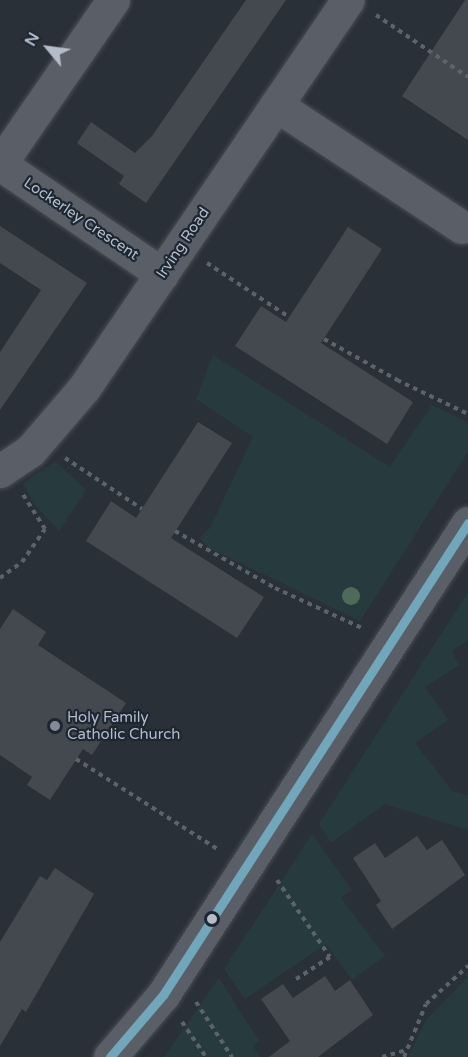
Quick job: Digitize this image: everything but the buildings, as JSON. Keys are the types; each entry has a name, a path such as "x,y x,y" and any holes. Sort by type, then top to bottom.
{"street":[{"path":"0,164 113,0"},
{"name":"Irving Road","path":"3,469 40,441 84,388 276,105 360,6"},
{"path":"276,105 462,227"},
{"name":"Lockerley Crescent","path":"0,164 162,274"},
{"path":"110,1057 170,984 253,860 468,523"}],"path":[{"path":"360,6 468,77"},
{"path":"181,246 289,317"},
{"path":"324,339 397,380 468,414"},
{"path":"40,441 142,509"},
{"path":"0,578 22,562 45,529 3,469"},
{"path":"175,531 275,588 393,641"},
{"path":"76,759 253,860 330,957 293,981"},
{"path":"404,1057 426,1004 468,966"},
{"path":"170,984 207,1057"},
{"path":"170,984 232,1057"},
{"path":"382,1057 406,1050"}],"green space":[{"path":"213,355 390,467 432,405 468,422 468,452 360,621 209,548 199,538 210,528 253,437 196,399"},
{"path":"55,461 86,490 59,531 33,503 23,483"},
{"path":"468,592 468,640 452,651 459,665 425,687 448,720 415,743 453,792 468,795 468,830 385,804 331,843 319,824"},
{"path":"312,834 352,890 341,898 385,956 352,980 326,944 245,999 224,969"},
{"path":"468,977 468,1057 408,1057 426,1020"},
{"path":"219,978 259,1041 253,1046 260,1057 164,1057"}],"transit line":[{"path":"110,1057 163,995 468,523"}],"place":[{"name":"Holy Family Catholic Church","path":"55,726"}]}
